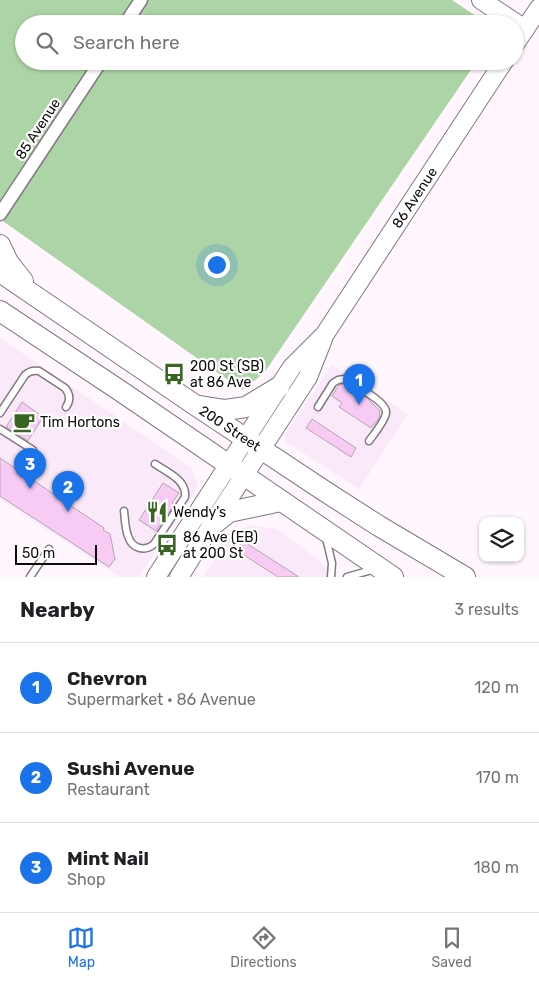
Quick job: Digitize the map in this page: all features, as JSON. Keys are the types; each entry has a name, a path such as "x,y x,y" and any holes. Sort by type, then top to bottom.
{"main road":[{"path":"0,245 8,262 36,296"},
{"name":"200 Street","path":"0,272 253,444 379,526 465,577"},
{"path":"0,312 119,390 386,572"},
{"path":"194,405 225,410 246,407 279,387"},
{"path":"211,526 229,512 281,501"}],"street":[{"path":"132,15 141,0"},
{"path":"481,0 504,15"},
{"path":"525,29 539,8"},
{"name":"85 Avenue","path":"0,214 95,70"},
{"name":"86 Avenue","path":"156,577 236,470 253,444 308,377 325,334 498,70"},
{"name":"86 Avenue","path":"253,444 279,387 292,367 325,334"},
{"name":"86 Avenue","path":"179,577 211,526 236,470"}],"lane":[{"path":"0,413 25,375 34,370 39,370 65,388 70,400 66,407"},
{"path":"318,407 333,383 344,379 381,402 386,409 386,415 370,440"},
{"path":"0,429 33,450"},
{"path":"124,511 128,537 132,543 139,548 150,548 185,497 186,492 179,480 155,464"},
{"path":"324,530 332,563 331,577"},
{"path":"30,577 49,549"},
{"path":"347,577 386,572"}],"shaded area":[{"path":"0,338 192,468 198,487 139,577 120,577 0,499"},
{"path":"332,365 408,414 359,489 286,442 285,435"},
{"path":"249,525 277,529 310,553 338,577 203,577 227,539"}],"green space":[{"path":"0,0 452,0 474,15 15,15 15,70 471,70 264,373 242,390 0,219"}],"building":[{"path":"343,384 367,398 380,411 379,418 371,428 339,407 342,403 332,396 339,385"},
{"name":"Tim Hortons","path":"22,402 43,417 28,441 6,427"},
{"path":"312,419 356,448 351,457 306,428"},
{"path":"0,458 104,528 103,530 110,534 115,559 109,567 0,496"},
{"name":"Wendy's","path":"163,483 179,493 172,503 174,505 156,531 139,520"},
{"path":"243,541 299,577 278,577 236,550"}],"place":[{"name":"200 St (SB) at 86 Ave","path":"174,374"},
{"name":"Chevron","path":"359,405"},
{"name":"Tim Hortons","path":"24,422"},
{"name":"Mint Nail","path":"30,489"},
{"name":"Sushi Avenue","path":"68,512"},
{"name":"Wendy's","path":"157,512"},
{"name":"86 Ave (EB) at 200 St","path":"167,545"}]}
